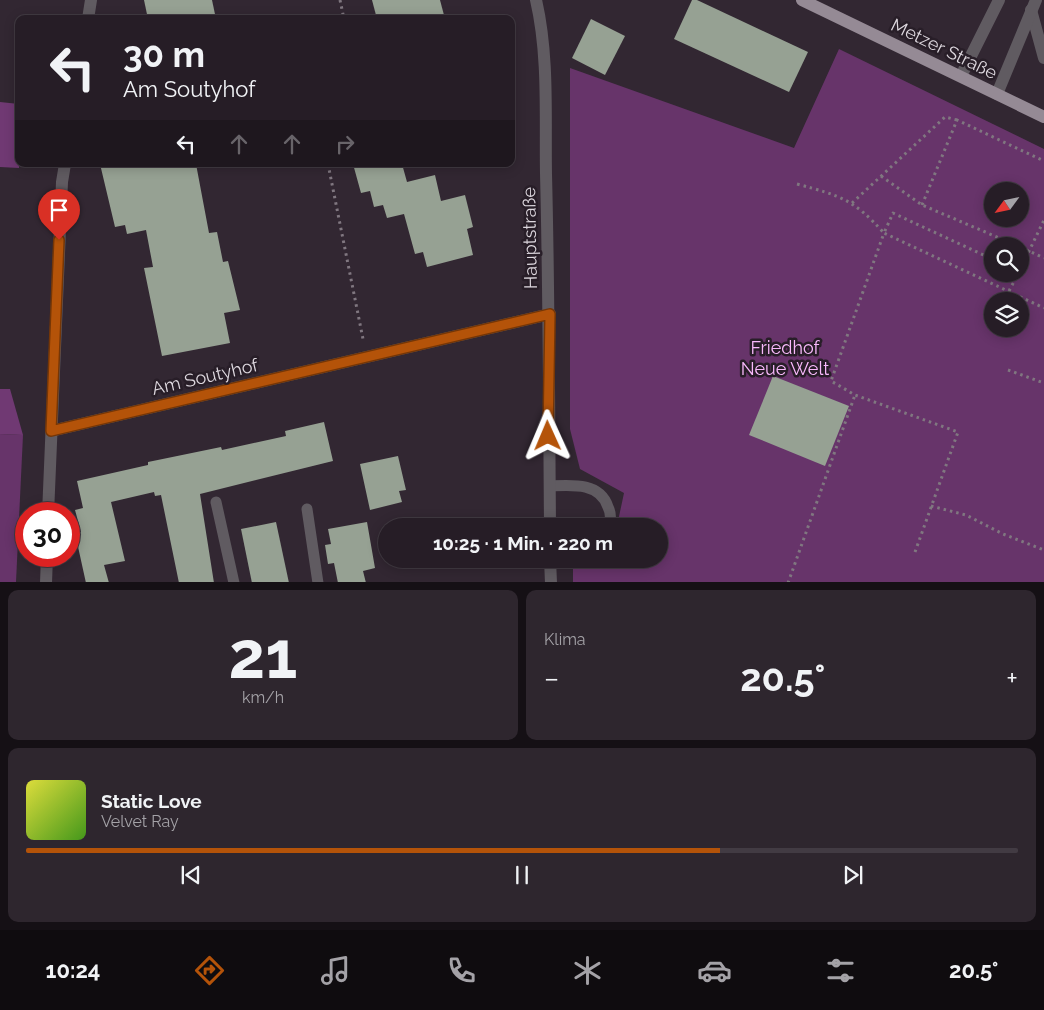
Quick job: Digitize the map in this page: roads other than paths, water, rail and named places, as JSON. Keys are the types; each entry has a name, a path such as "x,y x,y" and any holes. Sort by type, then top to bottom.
{"main road":[{"name":"Metzer Straße","path":"802,0 1044,117"}],"street":[{"path":"89,15 91,0"},
{"path":"961,76 999,0"},
{"name":"Hauptstraße","path":"540,3 550,314 548,420 550,518"},
{"path":"1034,5 1044,58"},
{"path":"997,94 1034,5"},
{"path":"48,502 62,182 64,167"},
{"name":"Am Soutyhof","path":"51,431 550,314"},
{"path":"46,582 47,567"},
{"path":"550,568 551,582"}],"lane":[{"path":"550,486 582,486 600,494 610,512 609,518"},
{"path":"216,502 234,582"},
{"path":"306,509 318,582"}],"park label":[{"name":"Friedhof Neue Welt","path":"785,358"}]}
